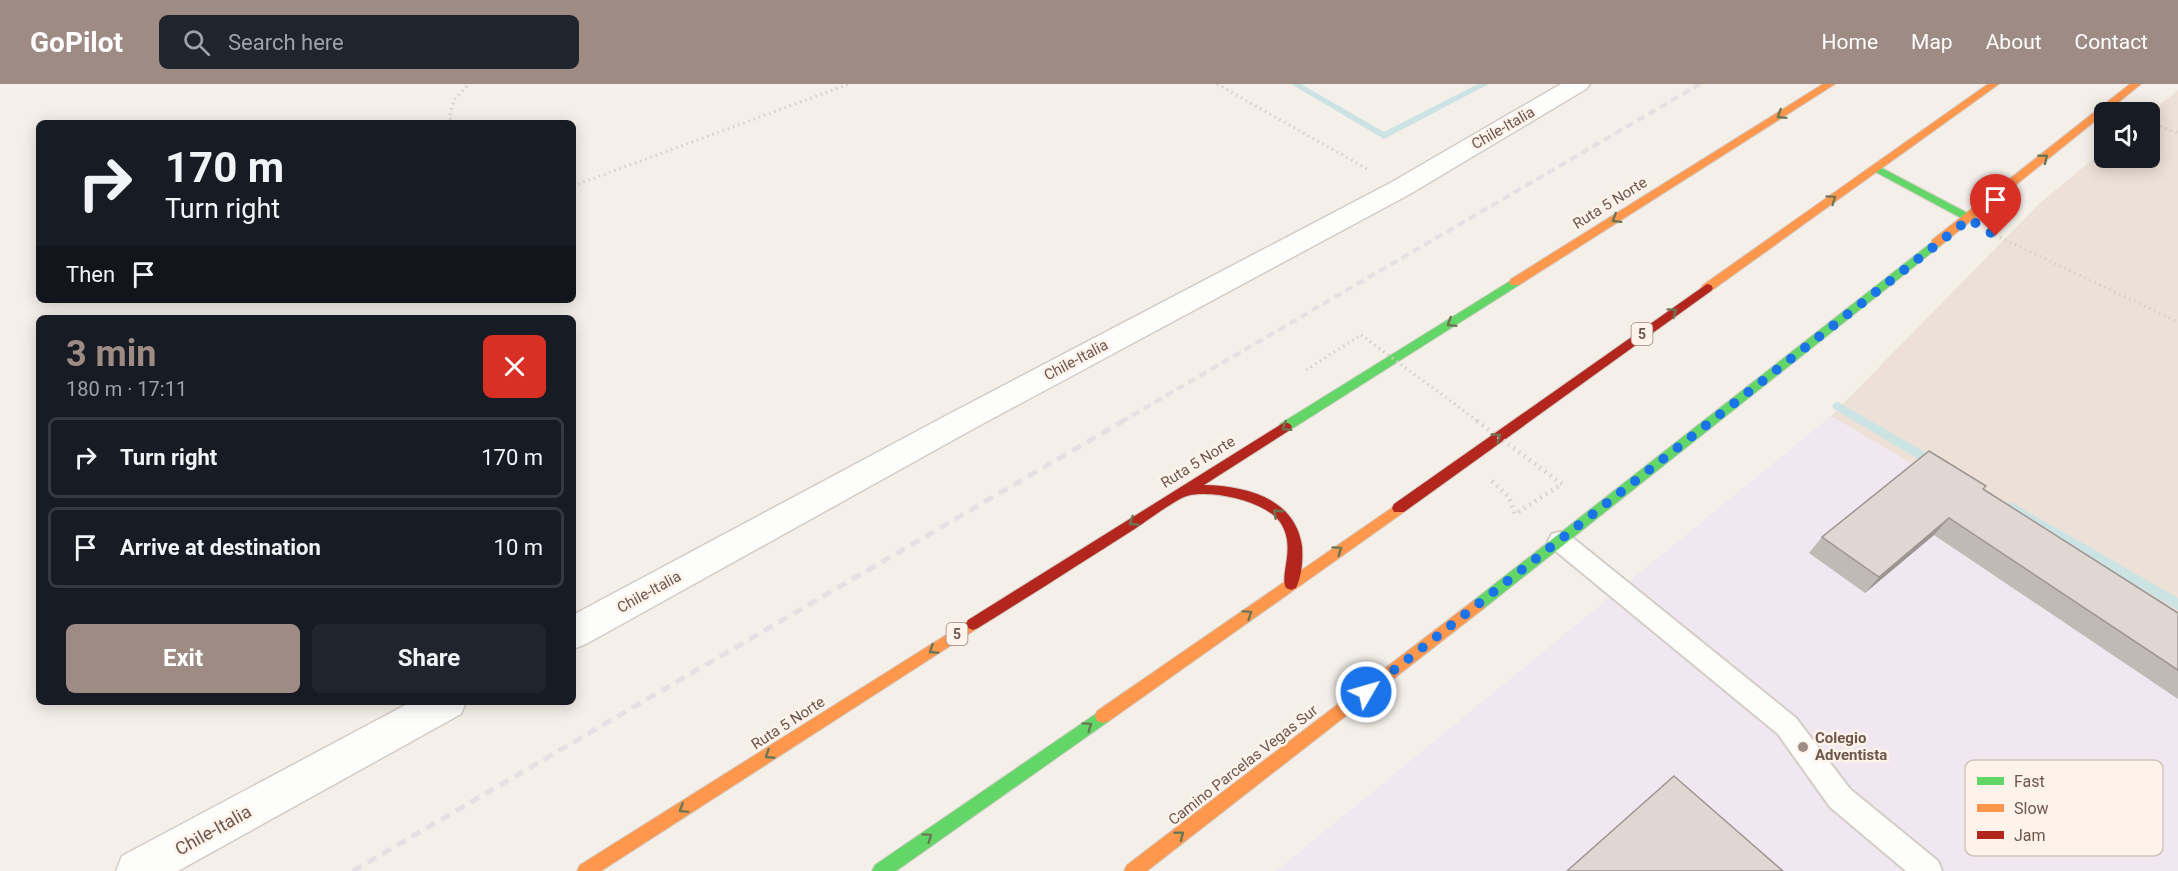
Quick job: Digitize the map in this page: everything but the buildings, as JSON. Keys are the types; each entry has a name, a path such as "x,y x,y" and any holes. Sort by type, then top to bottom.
{"main road":[{"name":"Ruta 5 Norte","path":"586,871 1182,491 1830,84"},
{"name":"5","path":"880,871 1291,584 1994,84"},
{"name":"Camino Parcelas Vegas Sur","path":"1133,871 1560,542 2136,84"},
{"path":"1876,168 1969,219"},
{"path":"1182,491 1208,489 1233,491 1252,496 1277,512 1287,523 1295,538 1298,554 1297,569 1291,584"}],"street":[{"name":"Chile-Italia","path":"576,631 951,427 1401,188 1578,84"},
{"name":"Chile-Italia","path":"137,871 441,705"}],"lane":[{"path":"1560,542 1787,726 1840,798 1928,871"}],"path":[{"path":"451,120 449,118 454,100 469,84"},
{"path":"576,185 849,84"},
{"path":"1217,84 1401,188"},
{"path":"2160,126 2178,133"},
{"path":"1969,219 1996,236 2178,322"},
{"path":"1316,364 1361,335 1562,484 1515,514"}],"shaded area":[{"path":"2178,90 2178,622 1831,416 2040,203 2094,158 2094,168 2160,168 2160,105"},
{"name":"Colegio Adventista","path":"1831,416 2178,622 2178,871 1276,871"}],"waterway":[{"path":"1295,84 1384,136 1485,84"},
{"path":"1838,406 1936,464"},
{"path":"2011,507 2178,605"}],"railway":[{"path":"1121,422 1700,84"},
{"path":"353,871 1123,421"}],"traffic: fast":[{"path":"1876,168 1969,218"},
{"path":"1478,605 1936,243"},
{"path":"1285,427 1515,282"},
{"path":"881,871 1103,716"}],"traffic: slow":[{"path":"1515,282 1830,84"},
{"path":"1707,288 1994,84"},
{"path":"1936,243 2136,84"},
{"path":"1103,716 1399,508"},
{"path":"1133,871 1478,605"},
{"path":"586,871 973,624"}],"traffic: jam":[{"path":"1399,508 1707,288"},
{"path":"973,624 1285,427"},
{"path":"1182,491 1229,492 1251,497 1270,505 1284,517 1293,534 1296,556 1291,584"}],"place":[{"name":"Colegio Adventista","path":"1803,747"}],"route":[{"path":"1366,692 1969,219 1996,236"}]}
